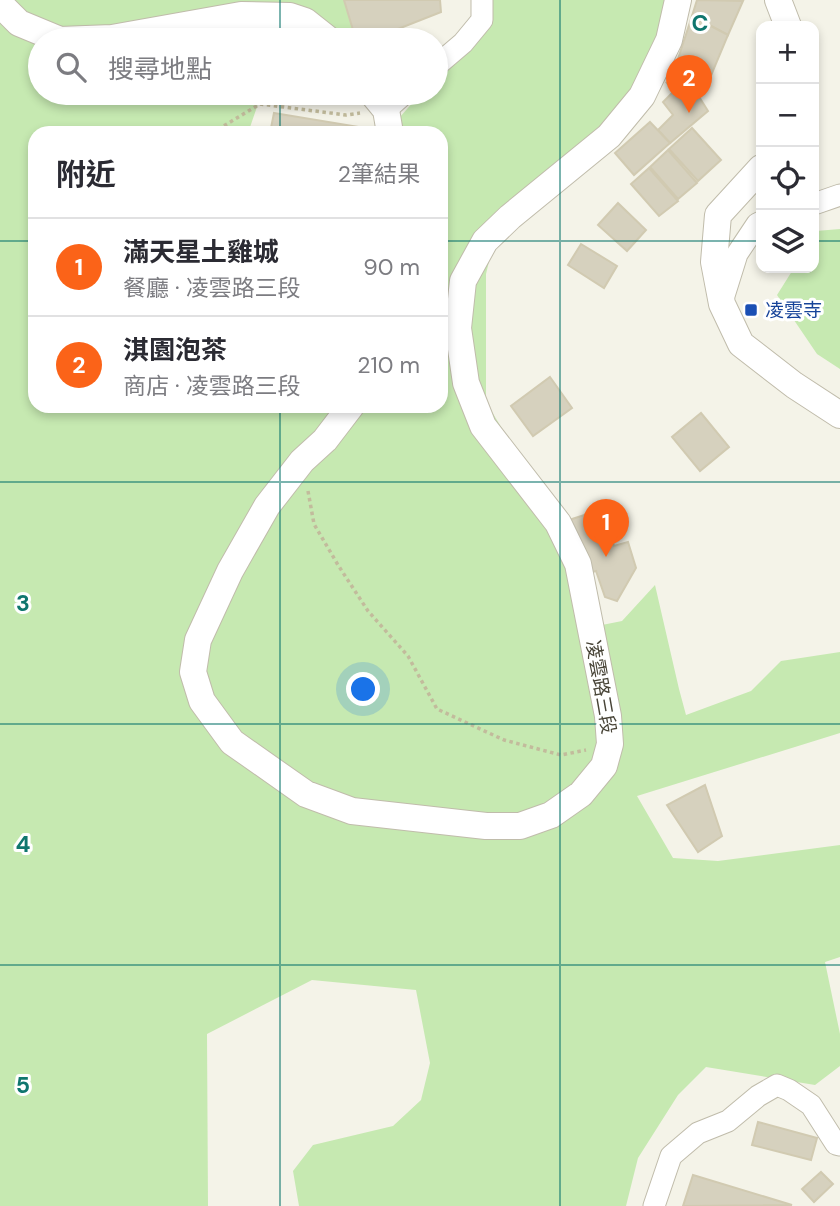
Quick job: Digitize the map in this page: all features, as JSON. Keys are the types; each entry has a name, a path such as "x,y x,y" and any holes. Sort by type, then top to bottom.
{"street":[{"path":"448,56 482,20 482,0"},
{"name":"凌雲路三段","path":"346,413 325,440 302,461 267,506 230,571 198,640 193,672 202,701 232,742 306,794 352,811 486,826 520,826 551,815 581,794 604,766 610,744 608,716 578,564 558,523 483,426 466,383 458,328 463,281 485,241 608,136 642,96 669,40 678,0"},
{"path":"778,0 786,21"},
{"path":"0,4 19,23 31,28"},
{"path":"168,28 241,15 290,16 305,21 314,28"},
{"path":"756,173 718,215 714,262 722,304 741,344 794,385 840,415"},
{"path":"819,202 840,195"},
{"path":"722,304 737,254 756,226"},
{"path":"654,1206 671,1156 698,1133 728,1121 758,1096 777,1085 811,1105 835,1144 840,1145"}],"path":[{"path":"224,126 258,105"},
{"path":"268,105 346,115 388,107"},
{"path":"302,461 314,524 368,611 408,656 437,709 504,740 561,755 610,744"}],"green space":[{"path":"0,0 350,0 358,28 28,28 28,105 258,105 250,126 28,126 28,413 448,413 448,126 392,126 410,105 448,105 448,61 479,24 478,0 686,0 666,56 492,249 486,274 486,402 553,513 597,626 622,621 655,585 686,715 751,691 781,661 840,652 840,733 637,796 673,858 718,861 840,845 840,957 825,962 840,1034 840,1066 815,1085 706,1067 678,1095 638,1158 626,1206 299,1206 293,1171 313,1145 393,1126 421,1100 430,1063 416,990 312,980 207,1034 208,1206 0,1206"},
{"path":"840,229 840,369 817,354 777,295 791,273 819,273 819,231"}],"building":[{"path":"344,0 440,0 441,12 400,28 352,28"},
{"path":"697,0 743,1 728,35 692,16"},
{"path":"692,16 728,35 710,78 677,62"},
{"path":"677,62 710,78 698,95 668,84"},
{"path":"668,84 698,95 708,111 670,143 658,130 673,115 663,102 674,91"},
{"path":"274,113 353,126 271,126"},
{"path":"650,122 670,143 634,175 615,153"},
{"path":"692,128 721,160 698,181 669,149"},
{"path":"668,150 697,183 678,199 650,167"},
{"path":"649,168 678,201 659,216 631,184"},
{"path":"618,203 646,230 627,251 598,225"},
{"path":"581,244 617,266 604,288 568,265"},
{"path":"550,377 572,408 533,436 511,406"},
{"path":"701,413 729,447 700,471 672,437"},
{"path":"597,511 608,525 614,546 628,542 636,568 617,601 605,597 596,571 585,574 566,521"},
{"path":"705,785 722,836 698,852 667,805"},
{"path":"758,1122 817,1138 811,1160 752,1145"},
{"path":"821,1172 833,1184 814,1202 802,1189"},
{"path":"693,1175 792,1205 683,1206"}],"place":[{"name":"淇園泡茶","path":"689,113"},
{"name":"凌雲寺","path":"751,310"},
{"name":"滿天星土雞城","path":"606,557"}]}
